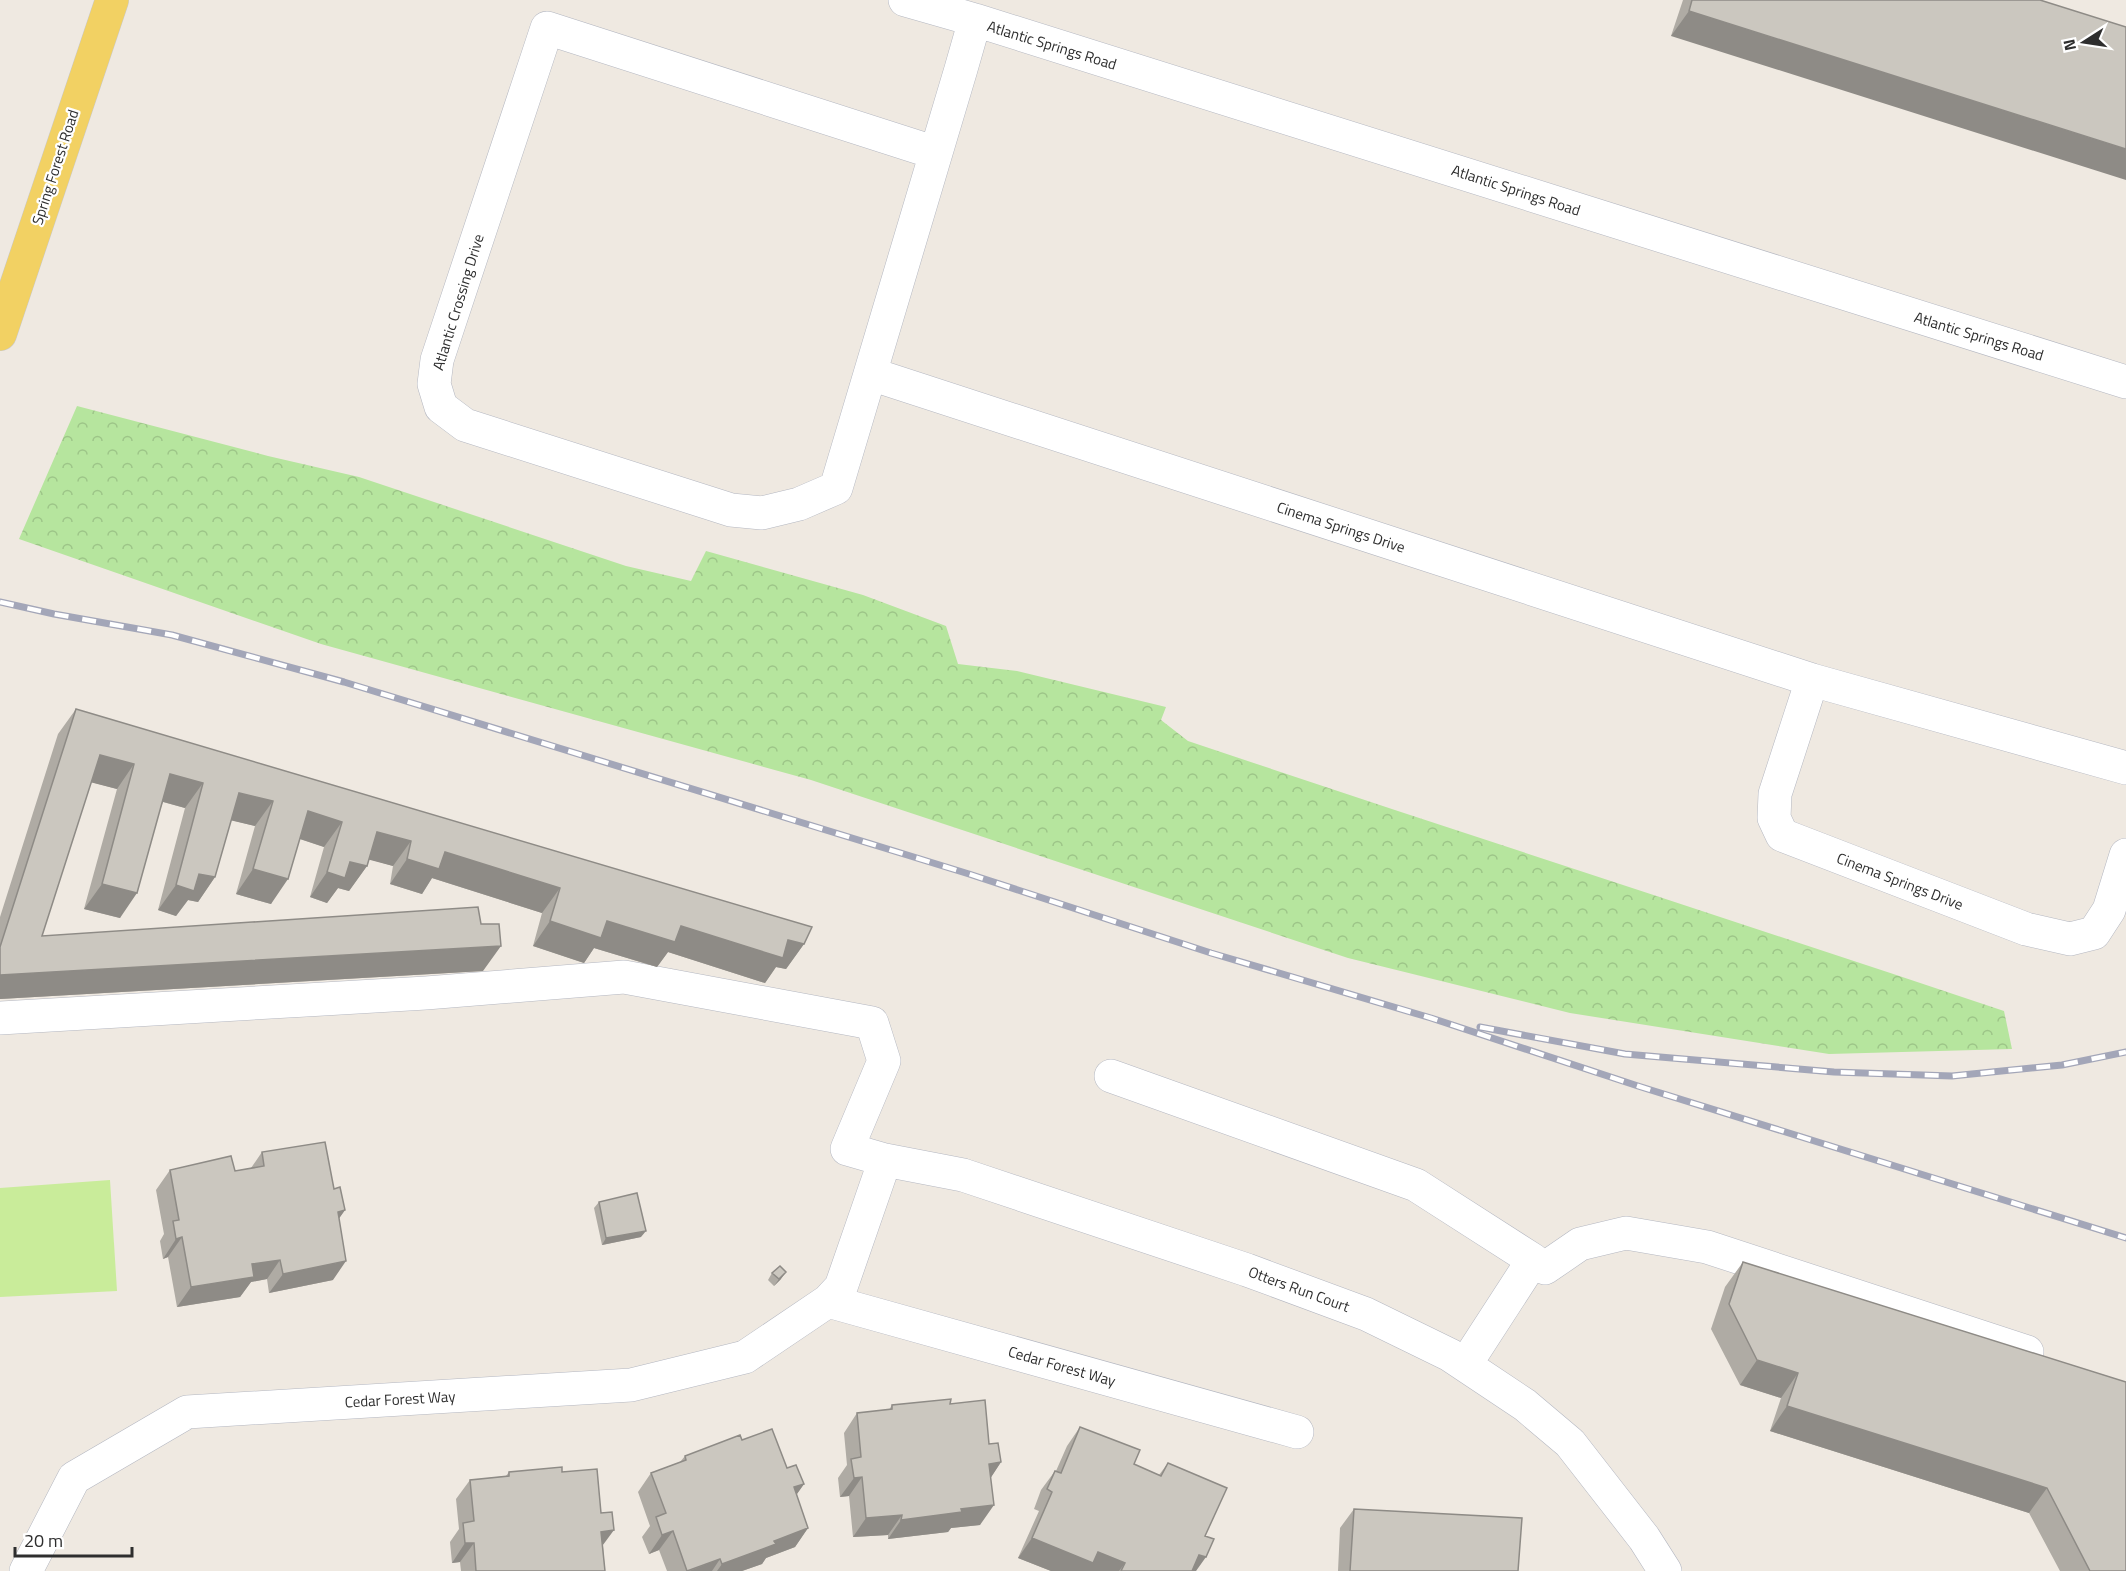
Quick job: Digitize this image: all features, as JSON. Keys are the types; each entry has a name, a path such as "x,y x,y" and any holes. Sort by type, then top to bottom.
{"main road":[{"name":"Spring Forest Road","path":"0,334 112,0"}],"street":[{"name":"Atlantic Springs Road","path":"904,0 975,20 2126,382"},
{"name":"Atlantic Crossing Drive","path":"936,153 546,28 437,360 434,384 441,407 465,425 731,510 762,513 799,504 836,488 871,374 936,153 975,20"},
{"name":"Cinema Springs Drive","path":"871,374 1812,680 2126,768"},
{"name":"Cinema Springs Drive","path":"1812,680 1775,794 1774,818 1782,835 2026,929 2070,939 2094,933 2109,910 2126,855"},
{"name":"Otters Run Court","path":"0,1018 426,993 624,977 872,1023 884,1061 847,1149 885,1160 963,1175 1247,1270 1366,1314 1450,1355 1525,1405 1570,1443 1644,1538 1665,1571"},
{"path":"1111,1076 1416,1185 1533,1260 1465,1365"},
{"name":"Cedar Forest Way","path":"26,1571 74,1478 187,1412 631,1385 745,1357 828,1301 841,1287 885,1160"},
{"path":"1545,1268 1580,1244 1626,1233 1707,1247 2058,1362"},
{"name":"Cedar Forest Way","path":"828,1301 1297,1432"}],"green space":[{"path":"77,406 268,456 359,477 626,566 691,581 706,551 863,595 946,626 958,664 1017,671 1166,707 1161,720 1188,741 2004,1011 2012,1049 1829,1054 1570,1013 1348,958 811,780 321,644 19,539"},
{"path":"110,1180 117,1291 0,1297 0,1188"}],"building":[{"path":"1692,0 2040,0 2126,27 2126,149 1689,11"},
{"path":"76,709 812,927 804,944 788,940 783,958 681,926 675,942 607,921 601,938 550,921 560,888 445,852 439,869 407,859 411,841 377,832 367,866 350,862 345,878 327,872 342,822 308,811 288,879 253,869 273,801 239,793 215,877 199,874 194,891 176,885 203,783 170,774 137,893 102,884 134,764 100,755 42,936 478,907 481,924 499,924 501,946 0,975 0,947"},
{"path":"325,1142 334,1189 340,1187 345,1210 338,1212 346,1261 283,1274 280,1260 252,1264 254,1277 191,1287 182,1237 176,1239 173,1221 179,1220 170,1170 231,1156 235,1171 264,1166 262,1152"},
{"path":"637,1193 646,1231 606,1238 599,1202"},
{"path":"1743,1262 2126,1382 2126,1571 2090,1571 2047,1488 1787,1406 1798,1373 1757,1360 1729,1304"},
{"path":"780,1266 786,1272 779,1279 772,1273"},
{"path":"951,1399 950,1404 985,1400 989,1444 998,1443 1001,1462 989,1464 994,1505 961,1509 962,1512 901,1520 902,1515 866,1518 862,1477 854,1478 851,1459 861,1457 857,1413 892,1409 892,1405"},
{"path":"1080,1427 1140,1450 1134,1464 1161,1476 1168,1463 1227,1488 1205,1536 1214,1539 1206,1557 1199,1555 1192,1571 1121,1571 1125,1563 1098,1552 1093,1563 1032,1538 1052,1492 1047,1489 1055,1471 1061,1473"},
{"path":"772,1429 787,1468 796,1465 804,1484 794,1487 808,1528 774,1541 776,1544 722,1564 720,1559 687,1571 673,1531 662,1535 656,1517 666,1513 651,1473 686,1460 685,1456 740,1435 742,1440"},
{"path":"562,1467 562,1472 597,1469 601,1513 612,1512 614,1530 601,1532 605,1571 476,1571 474,1543 465,1543 463,1523 474,1521 470,1480 509,1476 509,1472"},
{"path":"1354,1509 1522,1518 1518,1571 1350,1571"}],"railway":[{"path":"0,602 172,635 344,682 969,874 1211,953 1431,1018 1638,1086 2126,1238"},
{"path":"1480,1027 1625,1054 1834,1072 1952,1076 2062,1065 2126,1052"}]}
